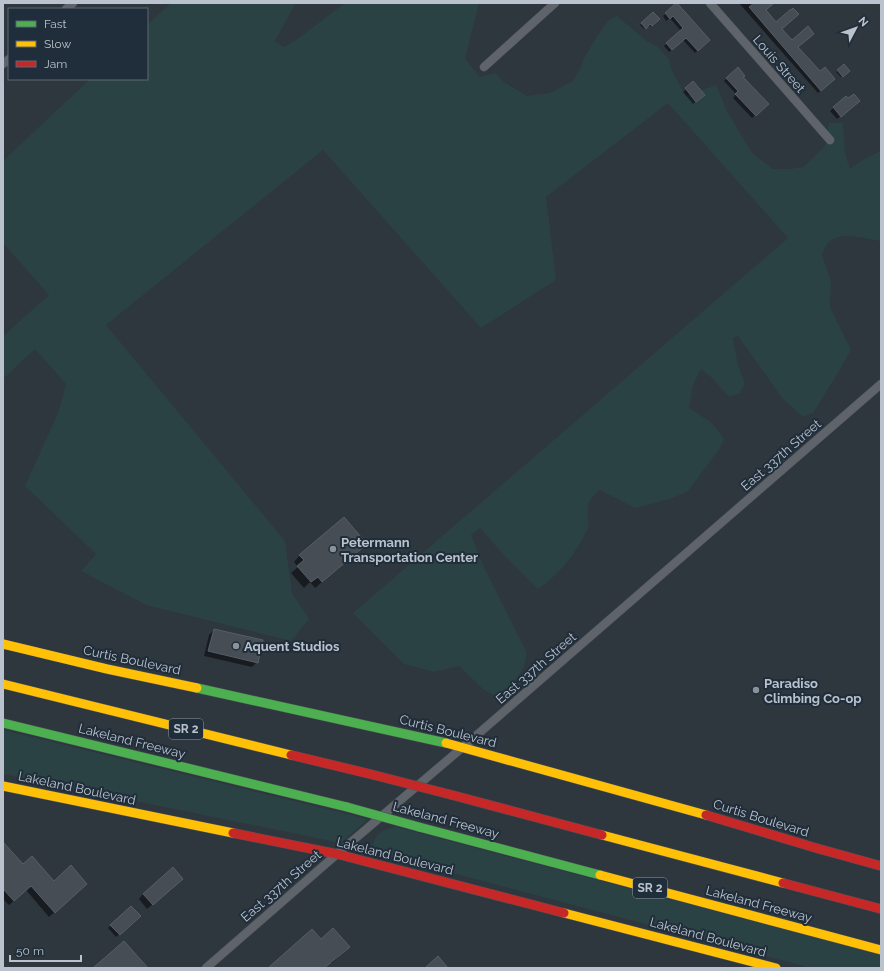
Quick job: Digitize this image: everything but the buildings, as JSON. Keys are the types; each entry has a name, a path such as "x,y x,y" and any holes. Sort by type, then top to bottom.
{"main road":[{"name":"Curtis Boulevard","path":"3,644 107,669 282,706 463,747 728,820 816,848 881,866"},
{"name":"Lakeland Freeway","path":"3,684 452,795 881,909"},
{"name":"Lakeland Freeway","path":"3,724 347,807 881,950"},
{"name":"Lakeland Boulevard","path":"3,786 337,854 776,968"}],"street":[{"path":"484,67 555,3"},
{"name":"Louis Street","path":"710,3 830,140"},
{"name":"East 337th Street","path":"206,968 881,384"}],"green space":[{"path":"171,3 296,3 275,41 284,47 296,40 345,3 479,3 465,59 480,77 495,73 504,82 527,96 550,93 573,81 596,38 608,21 617,16 648,42 658,47 669,59 671,69 686,96 716,85 727,111 752,153 773,169 804,167 825,146 829,123 843,123 845,153 850,169 864,159 881,151 881,241 854,236 841,236 828,243 822,255 831,282 830,307 851,350 813,413 803,417 782,398 738,336 733,338 738,365 745,383 740,393 729,397 712,378 701,369 693,385 689,408 712,423 724,439 720,448 688,491 670,499 635,508 600,490 593,496 589,503 589,524 584,537 573,555 553,577 538,589 503,554 480,528 471,535 484,567 526,651 526,659 521,672 513,683 496,697 483,689 459,666 434,672 404,664 353,613 788,238 668,103 546,197 556,280 481,328 323,150 106,325 285,541 292,593 309,619 291,641 146,605 81,571 96,554 25,486 58,413 66,384 35,349 3,379 3,336 49,295 3,243 3,161 89,80 148,80 148,24"},
{"path":"3,730 368,819 341,843 3,774"},
{"path":"396,827 881,955 881,968 811,968 377,853 371,849 379,833 386,829"}],"traffic: fast":[{"path":"197,688 446,743"},
{"path":"3,723 347,807"},
{"path":"347,807 419,827"},
{"path":"419,827 600,875"}],"traffic: slow":[{"path":"3,644 107,669 197,688"},
{"path":"3,684 291,755"},
{"path":"446,743 706,815"},
{"path":"3,786 233,833"},
{"path":"602,835 783,883"},
{"path":"600,875 881,950"},
{"path":"564,913 776,968"}],"traffic: jam":[{"path":"291,755 370,774"},
{"path":"370,774 452,795"},
{"path":"452,795 602,835"},
{"path":"706,815 881,866"},
{"path":"233,833 337,854 564,913"},
{"path":"783,883 881,909"}],"place":[{"name":"Petermann Transportation Center","path":"333,549"},
{"name":"Aquent Studios","path":"236,646"},
{"name":"Paradiso Climbing Co-op","path":"756,690"}]}
